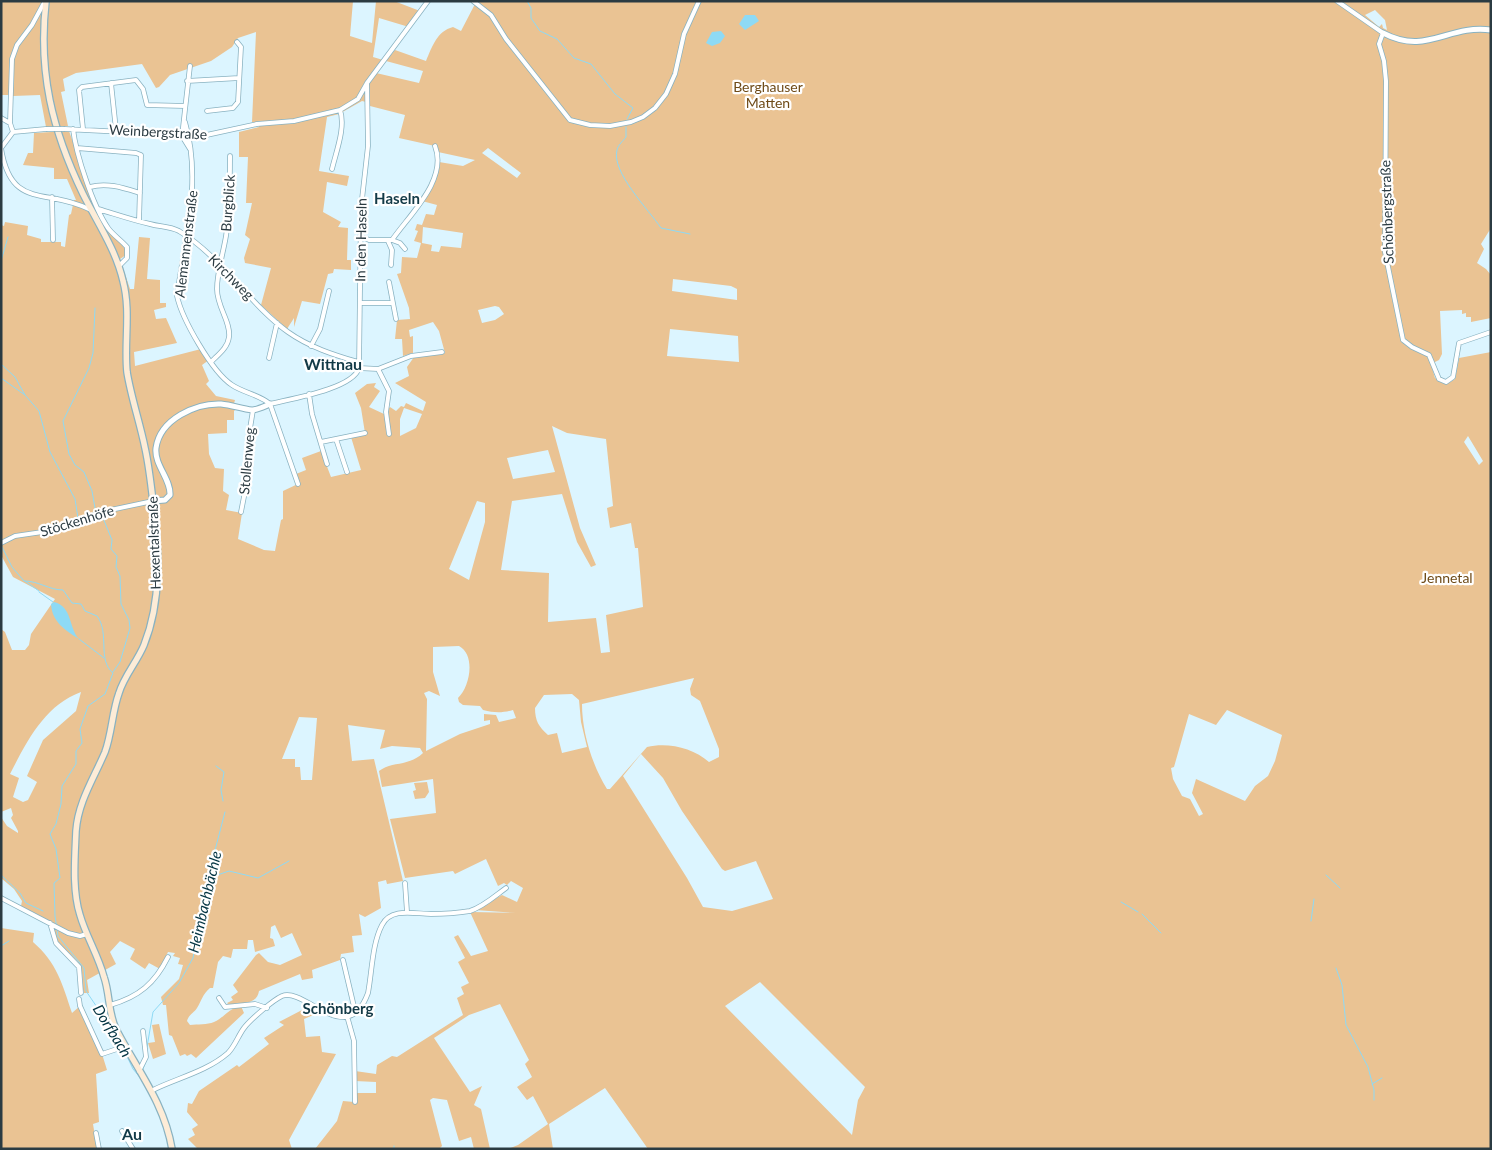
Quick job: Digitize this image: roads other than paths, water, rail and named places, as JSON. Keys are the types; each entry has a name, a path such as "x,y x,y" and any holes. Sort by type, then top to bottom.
{"main road":[{"name":"Hexentalstraße","path":"45,1 43,24 44,74 52,115 63,150 118,266 126,293 128,376 145,448 153,502 157,578 150,627 140,653 118,693 108,742 82,803 76,826 77,898 86,931 101,966 112,1021 123,1046 153,1090 172,1149"}],"street":[{"name":"Hexentalstraße","path":"13,132 10,123 12,59 17,45 32,25 45,1"},
{"name":"Weinbergstraße","path":"13,132 83,128 182,136 209,135 257,124 294,120 340,110 358,99 367,83 428,1"},
{"path":"473,1 491,15 510,44 570,120 590,125 610,126 631,122 643,117 655,108 670,86 684,34 699,1"},
{"path":"1338,1 1384,33 1402,41 1419,43 1432,41 1465,29 1491,30"},
{"path":"32,25 43,24"},
{"name":"Schönbergstraße","path":"1384,33 1379,44 1384,61 1386,81 1385,252 1402,340 1412,348 1430,355 1439,379 1446,382 1453,377 1459,343 1491,332"},
{"path":"207,111 237,106 241,47 237,42"},
{"name":"Alemannenstraße","path":"190,66 182,136 190,149"},
{"path":"187,81 239,78"},
{"path":"83,128 80,88 136,80 143,89 148,105 185,106"},
{"path":"111,83 116,130"},
{"name":"In den Haseln","path":"359,368 362,182 368,146 367,83"},
{"path":"358,99 368,101"},
{"path":"332,169 341,129 342,116 340,110"},
{"path":"1,118 10,123"},
{"name":"Alemannenstraße","path":"184,122 189,136 194,180 177,296 180,309 196,340 231,384 270,404"},
{"path":"74,129 77,148 98,209 108,228 127,247 127,258 118,266"},
{"path":"13,132 1,148 6,170 12,182 21,190 72,201 91,210"},
{"path":"391,265 392,250 390,241 429,190 439,162 435,146"},
{"path":"77,148 138,153 141,158 138,221"},
{"name":"Burgblick","path":"212,361 222,351 230,335 217,294 230,191 230,156"},
{"path":"1,172 6,170"},
{"path":"90,187 97,185 122,187 140,192"},
{"path":"52,197 53,240"},
{"name":"Kirchweg","path":"98,209 138,221 169,226 221,264 276,323 311,346 358,362"},
{"path":"360,236 369,240 400,243 405,249"},
{"path":"389,282 396,319"},
{"path":"311,346 320,329 329,291"},
{"path":"360,303 393,303"},
{"path":"269,358 276,323"},
{"path":"153,502 165,500 170,495 169,485 156,450 160,435 172,422 190,410 209,404 256,409 348,381 355,376 359,368 378,370 411,356 442,352"},
{"path":"378,370 389,392 386,412 389,434"},
{"path":"309,394 312,414 327,464"},
{"path":"256,409 258,397"},
{"path":"270,404 298,484"},
{"name":"Stollenweg","path":"241,512 248,477 248,441 256,409"},
{"path":"321,442 365,433"},
{"path":"336,439 346,472"},
{"name":"Stöckenhöfe","path":"1,544 15,536 56,530 101,512 153,502"},
{"path":"405,883 407,912"},
{"path":"153,1090 191,1074 226,1055 232,1049 244,1028 280,997 289,994 322,1012 348,1016 355,1011 364,1003 368,994 382,923 390,916 407,912 431,914 471,910 506,888"},
{"path":"1,898 74,935 86,931"},
{"path":"53,925 56,943 79,967 81,993"},
{"path":"110,1005 125,1000 148,986 160,974 168,957"},
{"path":"343,960 355,1011"},
{"path":"219,998 225,1007 255,1004 267,1008"},
{"path":"79,999 80,1006 102,1054 123,1046"},
{"path":"348,1016 354,1041 354,1102"},
{"path":"139,1071 146,1057 142,1031"},
{"path":"122,1132 133,1149"},
{"path":"96,1133 99,1149"}],"water":[{"path":"745,15 755,15 759,21 745,30 739,24"},
{"path":"721,31 725,36 720,43 712,46 706,43 712,32"},
{"path":"54,602 64,608 79,639 64,629 57,621 51,604"}],"waterway":[{"path":"527,1 531,8 531,18 540,31 557,39 574,58 591,64 615,94 633,108 627,119"},
{"path":"626,127 626,137 617,150 617,159 625,180 661,228 690,234"},
{"path":"1,261 8,237"},
{"path":"95,308 93,353 89,368 63,421 69,454 75,465 84,472 92,491 95,508"},
{"path":"1,364 15,377 25,395 39,411 50,452 75,499 78,518"},
{"path":"1,378 25,395"},
{"path":"103,518 112,540 111,549 117,556 116,567 120,576 121,604 129,620 130,628 120,662 113,672"},
{"path":"2,547 12,567 24,581 63,590 72,603 81,604 85,611 97,616 103,630 104,654 108,668 113,673 105,694 88,706 80,729 82,743 76,751 76,764 62,786 61,804 56,824 50,834 56,849 60,878 54,883 58,936 84,968 86,991 118,1038"},
{"path":"25,581 39,591"},
{"path":"39,592 53,602"},
{"path":"79,639 104,658"},
{"name":"Heimbachbächle","path":"216,766 224,772 221,790 223,801"},
{"name":"Heimbachbächle","path":"147,1047 153,1012 179,983 193,958 199,926 207,901 214,854 225,812"},
{"path":"209,878 229,871 258,878 289,861"},
{"path":"1,875 20,893 26,903 43,911"},
{"path":"1326,875 1340,888"},
{"path":"1311,921 1314,899"},
{"path":"1121,902 1138,912"},
{"path":"1142,914 1161,933"},
{"path":"1,946 9,941"},
{"path":"1336,968 1342,985 1346,1025 1368,1067 1374,1090 1374,1100"},
{"name":"Dorfbach","path":"123,1048 133,1069 143,1081"},
{"name":"Heimbachbächle","path":"143,1069 147,1059"},
{"path":"1372,1084 1382,1078"},
{"name":"Dorfbach","path":"157,1109 166,1134"}],"district":[{"name":"Haseln","path":"397,199"},
{"name":"Wittnau","path":"333,364"},
{"name":"Schönberg","path":"338,1009"},
{"name":"Au","path":"132,1134"}],"park label":[{"name":"Berghauser Matten","path":"768,95"},
{"name":"Jennetal","path":"1447,578"}]}
